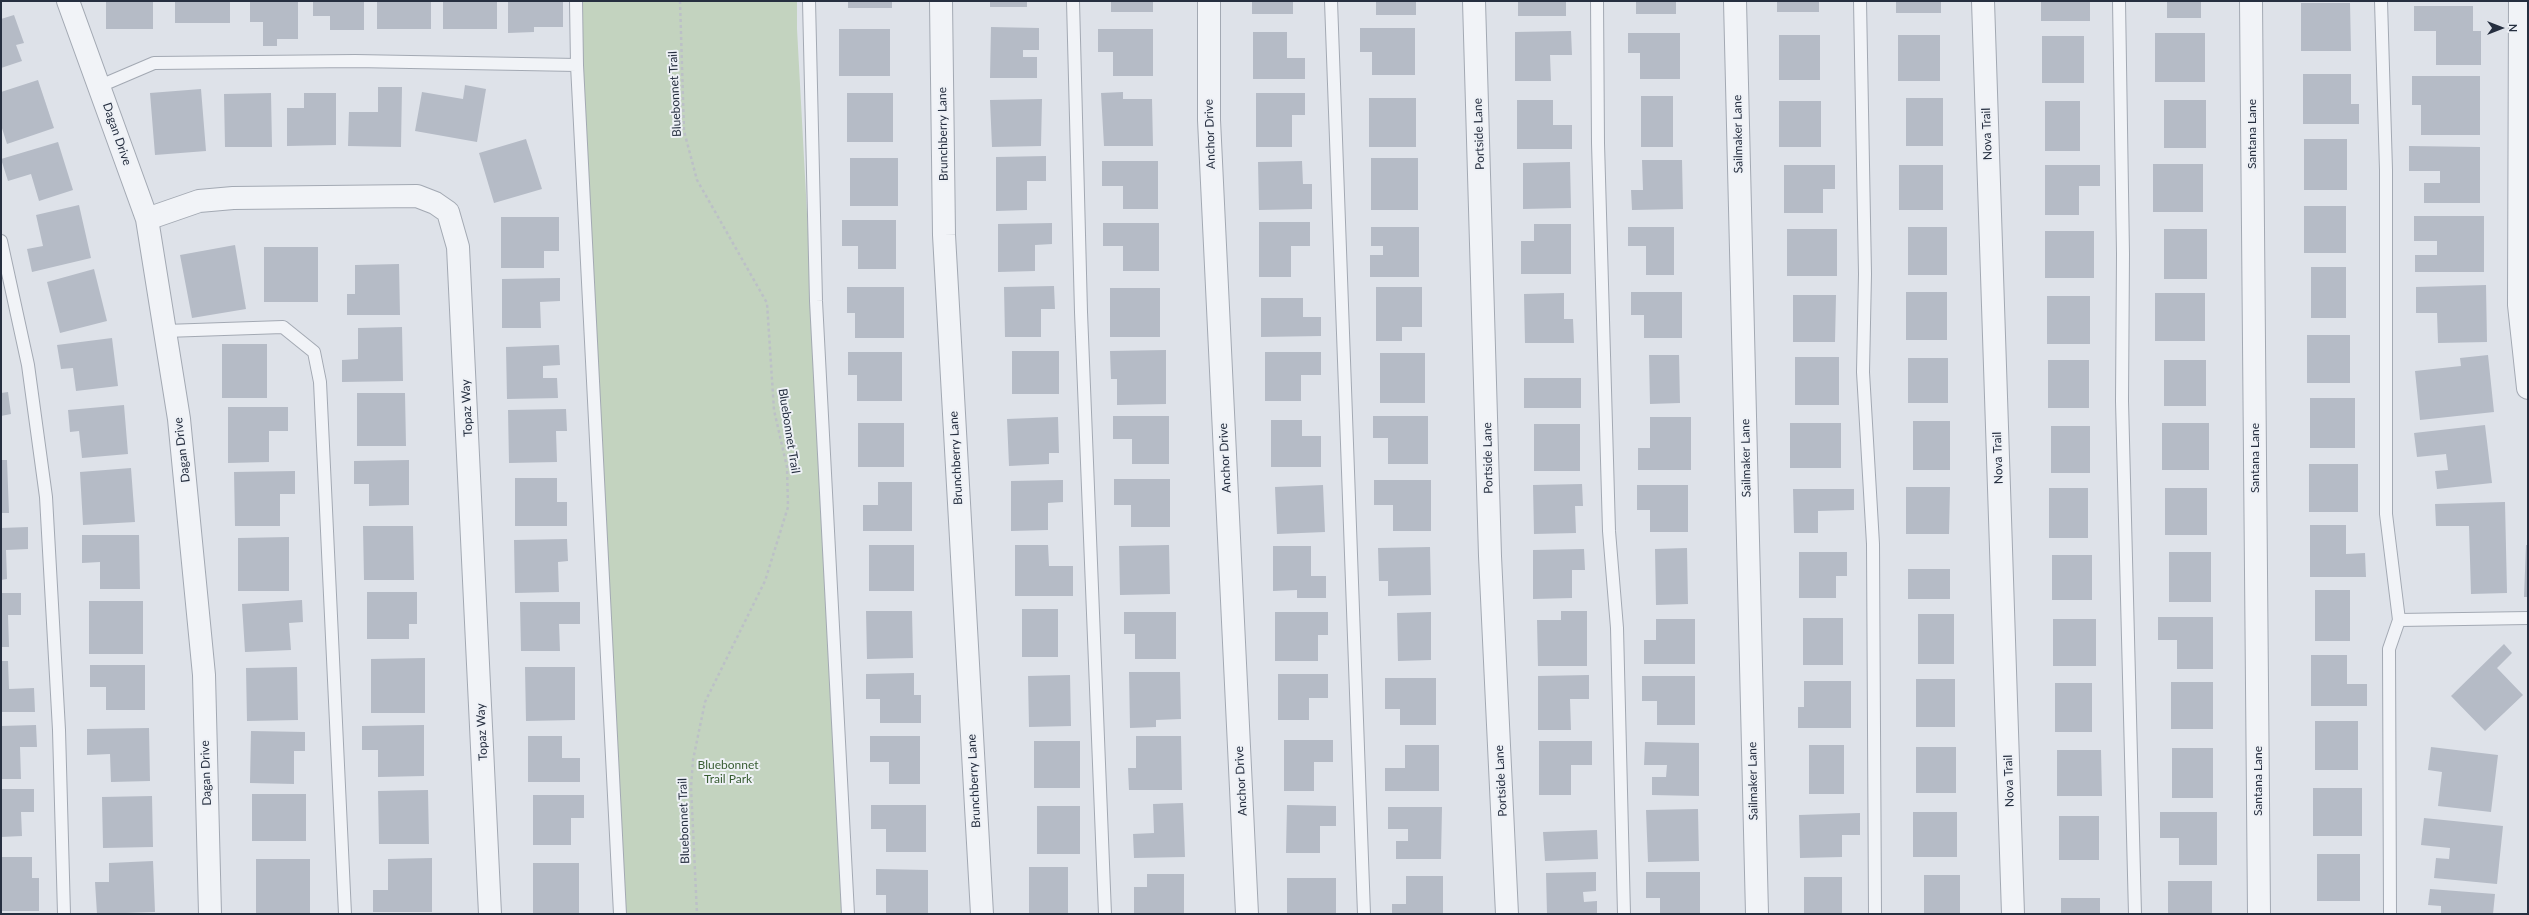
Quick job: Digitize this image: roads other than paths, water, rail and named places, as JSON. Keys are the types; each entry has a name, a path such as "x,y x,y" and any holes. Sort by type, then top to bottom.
{"street":[{"name":"Dagan Drive","path":"68,1 100,86 146,219 179,419 204,675 210,914"},
{"name":"Brunchberry Lane","path":"941,1 944,235 982,914"},
{"name":"Anchor Drive","path":"1209,1 1209,120 1247,914"},
{"name":"Portside Lane","path":"1474,1 1490,556 1507,914"},
{"name":"Sailmaker Lane","path":"1735,1 1757,914"},
{"name":"Nova Trail","path":"1983,1 2013,914"},
{"name":"Santana Lane","path":"2251,1 2259,914"},
{"path":"2520,1 2523,173 2519,305 2528,388"},
{"name":"Topaz Way","path":"146,219 199,201 232,198 417,196 435,203 448,212 458,247 459,262 490,914"}],"lane":[{"path":"576,1 576,64 620,914"},
{"path":"809,1 816,301 848,914"},
{"path":"1073,1 1081,312 1105,914"},
{"path":"1331,1 1364,914"},
{"path":"1597,1 1598,144 1609,531 1617,628 1624,914"},
{"path":"1860,1 1865,274 1863,372 1873,544 1875,914"},
{"path":"2119,1 2123,254 2122,401 2135,914"},
{"path":"2381,1 2386,170 2386,514 2399,620 2389,649 2390,914"},
{"path":"100,86 154,63 356,61 576,64"},
{"path":"1,241 28,365 46,496 59,730 64,914"},
{"path":"165,331 283,327 314,352 320,382 345,914"},
{"path":"2399,620 2528,618"}],"park label":[{"name":"Bluebonnet Trail Park","path":"728,772"}]}
